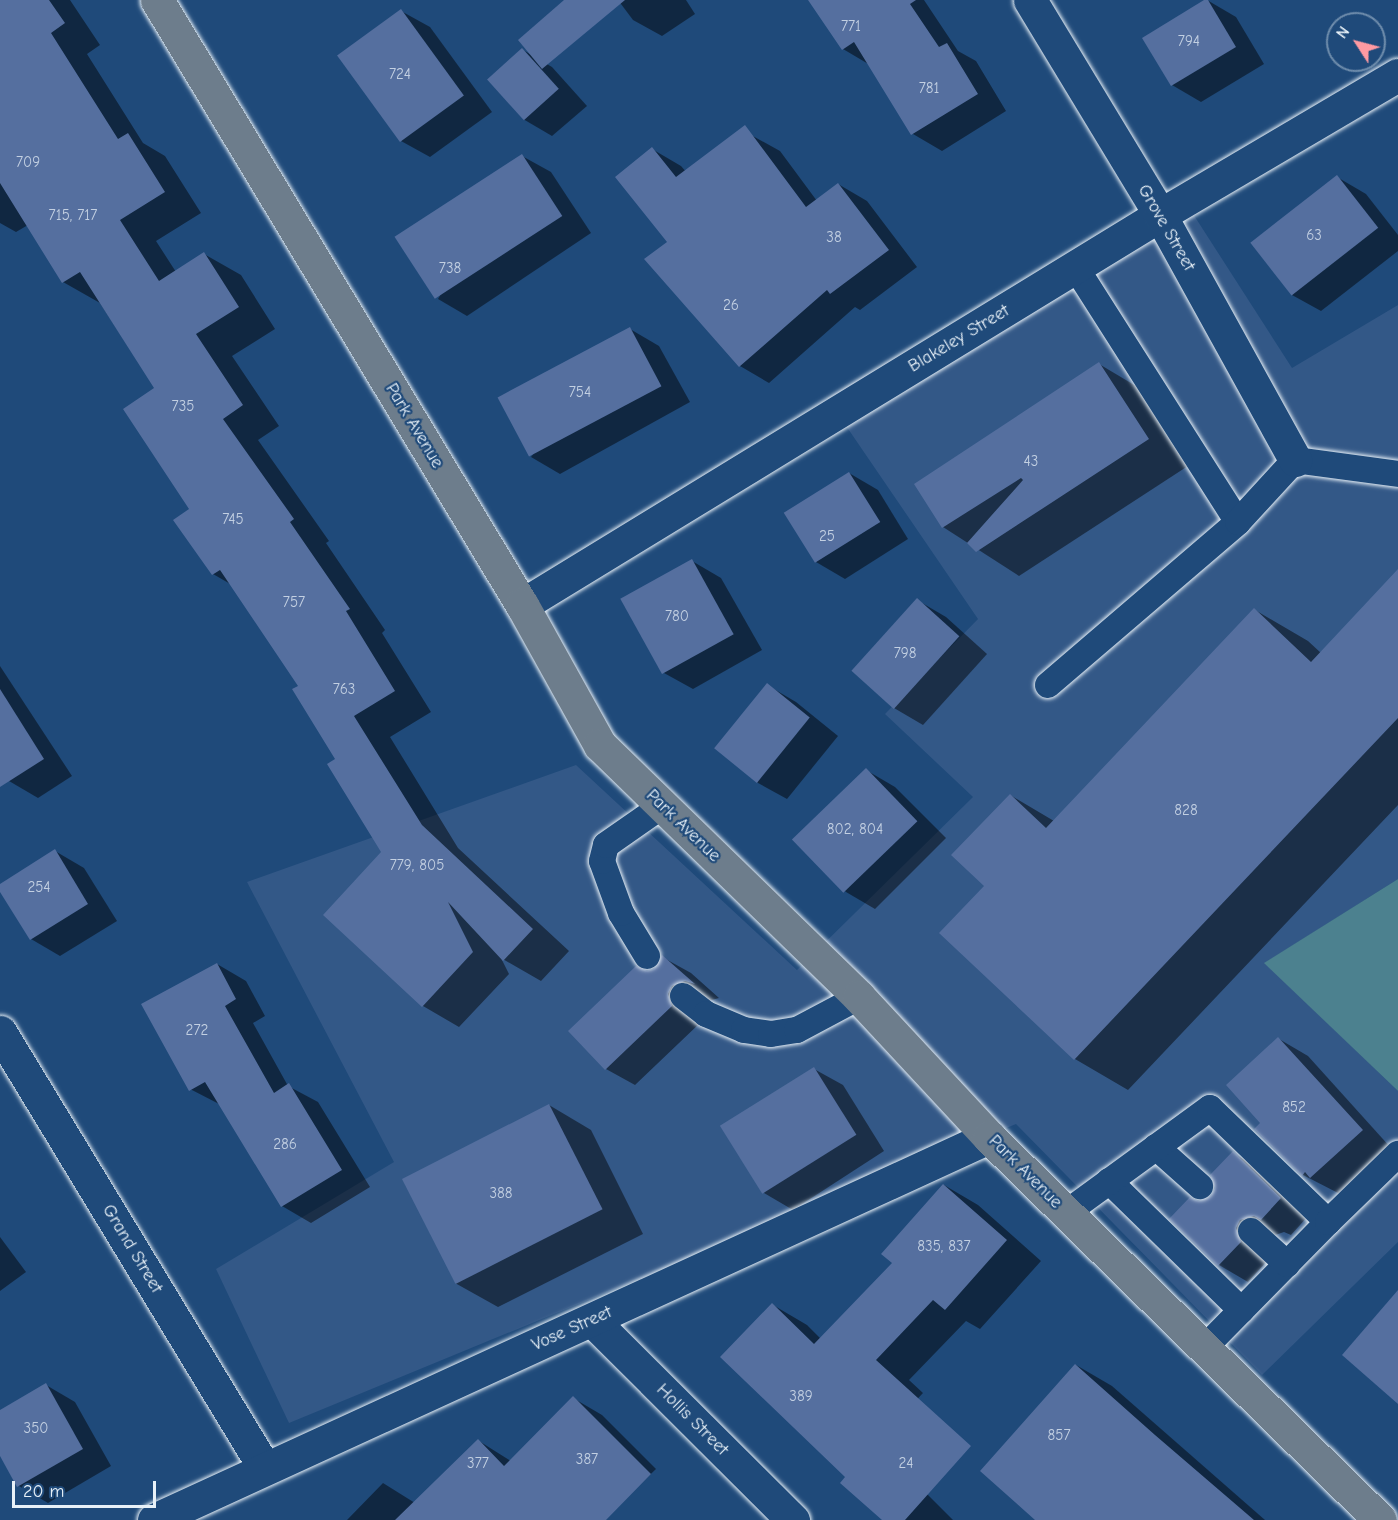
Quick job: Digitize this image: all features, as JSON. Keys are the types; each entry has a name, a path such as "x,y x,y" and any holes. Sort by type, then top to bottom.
{"main road":[{"name":"Park Avenue","path":"157,0 522,605 600,745 859,997 989,1137 1380,1520"}],"street":[{"name":"Grove Street","path":"1030,0 1160,215 1295,460"},
{"name":"Blakeley Street","path":"522,605 1160,215 1398,75"},
{"name":"Grand Street","path":"0,1032 264,1467"},
{"name":"Vose Street","path":"154,1520 264,1467 592,1320 989,1137"},
{"name":"Hollis Street","path":"592,1320 793,1520"}],"lane":[{"path":"1076,268 1238,522"},
{"path":"1048,685 1238,522 1295,460 1398,474"},
{"path":"647,956 621,912 602,861 606,845 662,806"},
{"path":"683,996 706,1014 744,1030 771,1034 797,1030 859,997"},
{"path":"1066,1213 1210,1108 1328,1222"},
{"path":"1156,1147 1200,1186"},
{"path":"1204,1348 1398,1154"},
{"path":"1109,1181 1241,1310"},
{"path":"1251,1231 1287,1264"}],"shaded area":[{"path":"1179,192 1292,368 1398,305 1398,879 1265,963 1398,1091 1398,1242 1262,1375 1016,1124 289,1423 216,1269 394,1162 247,882 576,765 797,970 973,797 885,714 978,619 827,398"}],"green space":[{"path":"1398,879 1398,1091 1264,963"}],"building":[{"path":"0,0 49,0 65,23 51,33 118,139 128,133 165,192 120,220 159,281 204,252 239,307 196,334 243,405 223,419 294,519 290,522 350,609 346,611 395,691 354,716 422,825 533,929 503,961 448,902 473,952 422,1007 323,915 381,852 327,764 335,759 292,689 298,686 220,570 212,575 173,520 189,509 123,409 154,388 80,272 62,283 0,183"},
{"path":"564,0 625,0 542,69 518,40"},
{"path":"808,0 916,0 910,4 939,47 947,43 978,94 911,135 854,42 842,50"},
{"path":"1204,0 1208,0 1236,47 1171,86 1142,38"},
{"path":"401,9 464,96 400,142 337,55"},
{"path":"522,48 559,89 524,120 487,79"},
{"path":"745,125 806,207 838,183 889,250 830,294 827,290 739,367 644,259 667,242 615,177 652,147 676,177"},
{"path":"522,154 562,216 435,299 395,237"},
{"path":"1337,175 1378,228 1292,296 1250,243"},
{"path":"630,327 661,386 529,457 498,397"},
{"path":"1099,362 1149,439 976,552 967,543 1023,480 1021,478 942,528 914,484"},
{"path":"849,472 880,522 815,563 784,513"},
{"path":"692,559 734,634 662,674 620,599"},
{"path":"1398,569 1398,718 1074,1060 939,933 984,886 951,855 1010,794 1046,828 1254,608 1311,662"},
{"path":"917,598 959,636 894,709 851,671"},
{"path":"767,683 810,718 757,783 714,748"},
{"path":"0,689 44,759 0,787"},
{"path":"866,768 917,821 843,893 792,840"},
{"path":"55,849 88,904 30,940 0,892 0,884"},
{"path":"662,955 695,984 685,981 672,986 668,994 672,1006 605,1070 568,1031 636,966 647,971 654,969"},
{"path":"217,963 236,999 225,1006 274,1093 289,1083 342,1170 281,1207 205,1082 189,1091 141,1004"},
{"path":"1278,1037 1363,1130 1310,1178 1305,1172 1302,1176 1254,1129 1260,1123 1226,1085"},
{"path":"814,1067 856,1135 762,1194 720,1126"},
{"path":"549,1104 603,1209 456,1284 402,1179"},
{"path":"1233,1151 1281,1198 1261,1220 1254,1216 1240,1220 1236,1228 1241,1242 1218,1266 1169,1219 1190,1197 1198,1201 1211,1196 1215,1188 1210,1175"},
{"path":"943,1184 1007,1240 945,1310 933,1300 876,1360 971,1446 905,1520 882,1520 840,1483 845,1477 720,1357 772,1303 814,1344 892,1263 881,1254"},
{"path":"1398,1290 1398,1404 1342,1355"},
{"path":"1075,1364 1254,1520 1035,1520 980,1471"},
{"path":"46,1383 83,1449 17,1487 0,1456 0,1410"},
{"path":"573,1396 651,1474 606,1520 395,1520 478,1439 504,1466"}]}
